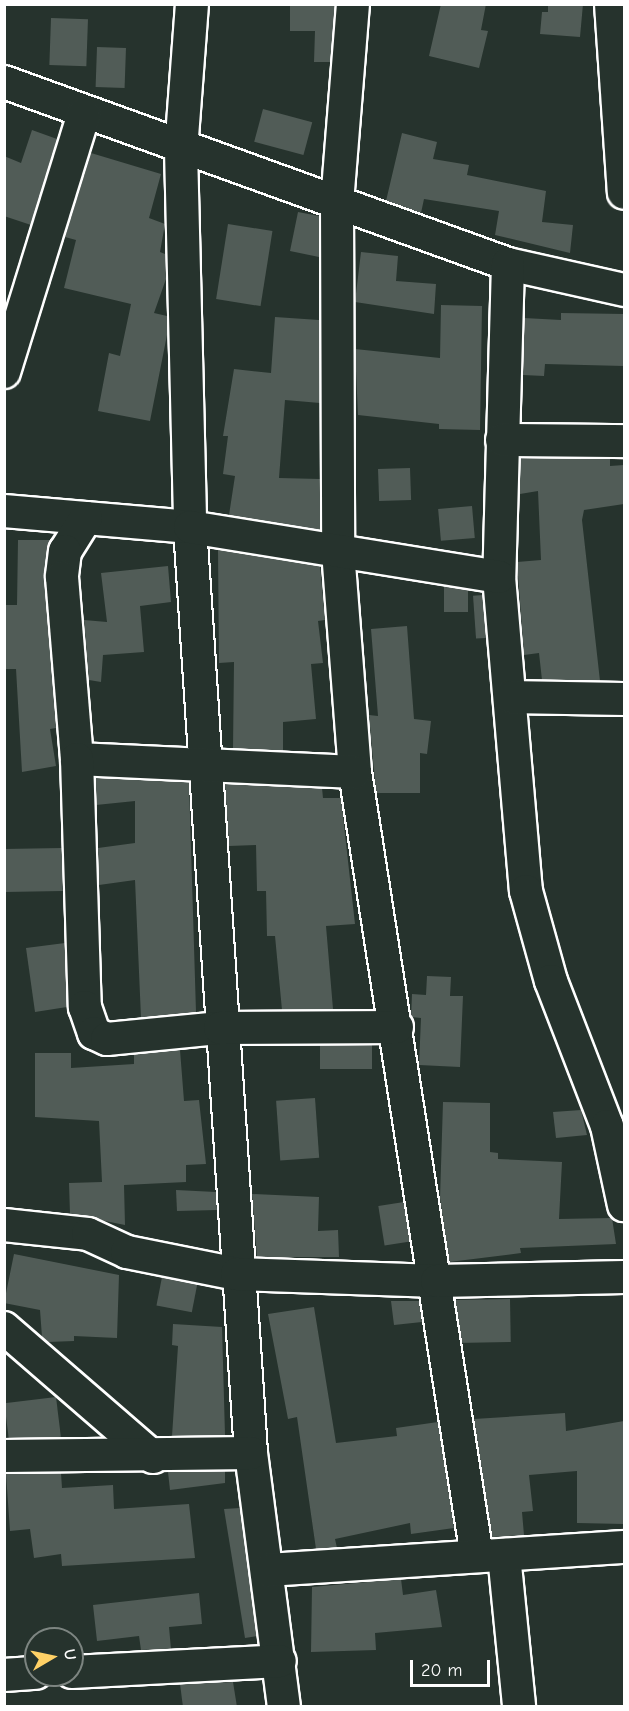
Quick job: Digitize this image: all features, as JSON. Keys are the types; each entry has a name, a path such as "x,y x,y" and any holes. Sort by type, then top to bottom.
{"street":[{"path":"192,4 181,150 190,527 220,1028 250,1453 268,1570 284,1707"},
{"path":"353,4 338,203 338,551 355,772 437,1281 519,1707"},
{"path":"611,4 624,193"},
{"path":"4,82 181,150 508,264 624,290"},
{"path":"4,372 84,114"},
{"path":"508,264 499,577 510,697 518,827 534,929 607,1126 624,1205"},
{"path":"502,440 624,441"},
{"path":"4,511 190,527 499,577"},
{"path":"86,518 65,551 62,577 77,759 87,1020 94,1033 107,1040 220,1028 397,1027"},
{"path":"510,697 624,699"},
{"path":"77,759 355,772"},
{"path":"4,1225 87,1234 127,1252 237,1274 437,1281 624,1276"},
{"path":"4,1328 153,1457"},
{"path":"4,1456 153,1457 250,1453"},
{"path":"268,1570 624,1547"},
{"path":"84,1671 280,1661"},
{"path":"4,1675 24,1674"}],"building":[{"path":"290,4 335,4 330,62 314,62 315,31 290,31"},
{"path":"441,4 486,4 481,30 488,31 479,68 429,56"},
{"path":"548,4 583,4 580,37 540,34 542,12 548,12"},
{"path":"51,18 88,19 86,66 49,65"},
{"path":"97,47 126,48 125,88 96,87"},
{"path":"263,109 312,122 303,155 254,142"},
{"path":"32,130 57,139 31,225 4,216 4,156 21,163"},
{"path":"402,133 437,142 433,159 469,165 467,175 546,191 542,222 573,225 570,253 495,235 499,211 424,199 421,213 386,201"},
{"path":"91,153 161,174 149,218 165,224 160,252 165,254 166,279 154,313 167,316 167,335 150,421 98,411 109,353 120,356 131,304 64,288 76,240 65,237"},
{"path":"298,212 319,216 319,257 290,251"},
{"path":"228,224 272,231 261,306 216,299"},
{"path":"361,252 398,256 396,281 436,284 434,314 355,302"},
{"path":"441,305 482,306 480,430 439,429 439,424 358,415 355,349 440,358"},
{"path":"561,313 624,314 624,366 545,364 544,376 523,375 524,318 561,320"},
{"path":"275,317 319,320 320,403 285,400 279,478 320,479 320,530 229,515 235,476 223,474 228,436 223,436 234,369 271,373"},
{"path":"520,458 610,459 610,466 624,465 624,504 584,510 582,520 600,681 542,680 539,653 524,655 517,562 541,560 538,491 520,494"},
{"path":"410,468 411,500 379,501 378,469"},
{"path":"472,506 475,538 441,541 438,509"},
{"path":"18,540 50,540 44,578 56,728 50,729 56,766 22,772 16,669 4,669 4,605 17,605"},
{"path":"218,550 320,566 325,620 318,621 323,663 311,664 316,719 283,722 283,751 233,748 234,662 219,663"},
{"path":"168,566 171,602 140,606 144,652 103,655 101,682 89,680 84,620 107,622 101,573"},
{"path":"444,586 468,590 468,612 444,612"},
{"path":"483,595 486,638 476,639 473,596"},
{"path":"407,626 414,719 431,721 427,754 420,753 420,793 376,793 369,715 378,716 371,629"},
{"path":"96,778 189,782 196,1012 141,1018 135,880 99,885 98,848 135,843 135,801 96,805"},
{"path":"225,784 322,788 323,798 341,798 355,924 326,926 333,1009 282,1010 275,936 267,936 266,891 257,891 256,845 229,846"},
{"path":"62,848 63,891 5,892 4,849"},
{"path":"65,943 67,1007 35,1012 26,948"},
{"path":"427,976 451,977 450,996 463,996 460,1067 419,1065 421,1018 411,1017 412,994 426,995"},
{"path":"320,1045 372,1045 372,1069 320,1069"},
{"path":"180,1050 184,1101 199,1100 206,1164 186,1165 186,1182 124,1185 125,1225 70,1214 69,1183 102,1182 99,1121 35,1117 35,1053 71,1053 71,1068 134,1064 134,1054"},
{"path":"315,1098 319,1158 280,1161 276,1101"},
{"path":"443,1102 490,1103 490,1152 498,1153 498,1159 562,1162 559,1219 612,1218 616,1244 520,1248 521,1253 449,1262 440,1198"},
{"path":"581,1110 587,1135 556,1138 553,1112"},
{"path":"176,1190 216,1192 217,1210 177,1211"},
{"path":"252,1194 319,1197 318,1231 338,1230 339,1257 257,1257"},
{"path":"404,1202 410,1242 385,1246 378,1206"},
{"path":"14,1254 119,1275 117,1338 74,1336 74,1341 48,1342 42,1337 40,1310 4,1303"},
{"path":"162,1277 197,1284 192,1312 156,1305"},
{"path":"510,1299 511,1342 456,1343 455,1300"},
{"path":"391,1301 419,1301 422,1322 394,1325"},
{"path":"314,1307 336,1443 397,1436 396,1428 438,1422 454,1528 411,1534 410,1523 335,1539 337,1548 316,1549 297,1417 288,1419 268,1314"},
{"path":"173,1324 222,1327 225,1435 172,1436 178,1346 172,1345"},
{"path":"56,1397 61,1437 9,1443 4,1403"},
{"path":"565,1413 566,1431 624,1421 624,1524 577,1523 577,1471 529,1475 533,1511 522,1512 524,1535 492,1537 474,1419"},
{"path":"225,1471 225,1483 170,1490 168,1472"},
{"path":"61,1473 62,1488 113,1485 114,1509 189,1504 195,1558 62,1566 61,1554 34,1558 30,1529 10,1531 6,1474"},
{"path":"240,1508 257,1636 245,1638 224,1509"},
{"path":"401,1579 403,1595 436,1590 442,1627 375,1633 376,1650 311,1652 312,1587"},
{"path":"199,1593 202,1624 169,1627 171,1649 141,1650 139,1636 97,1641 93,1605"},
{"path":"233,1682 237,1707 183,1707 180,1684"}]}
